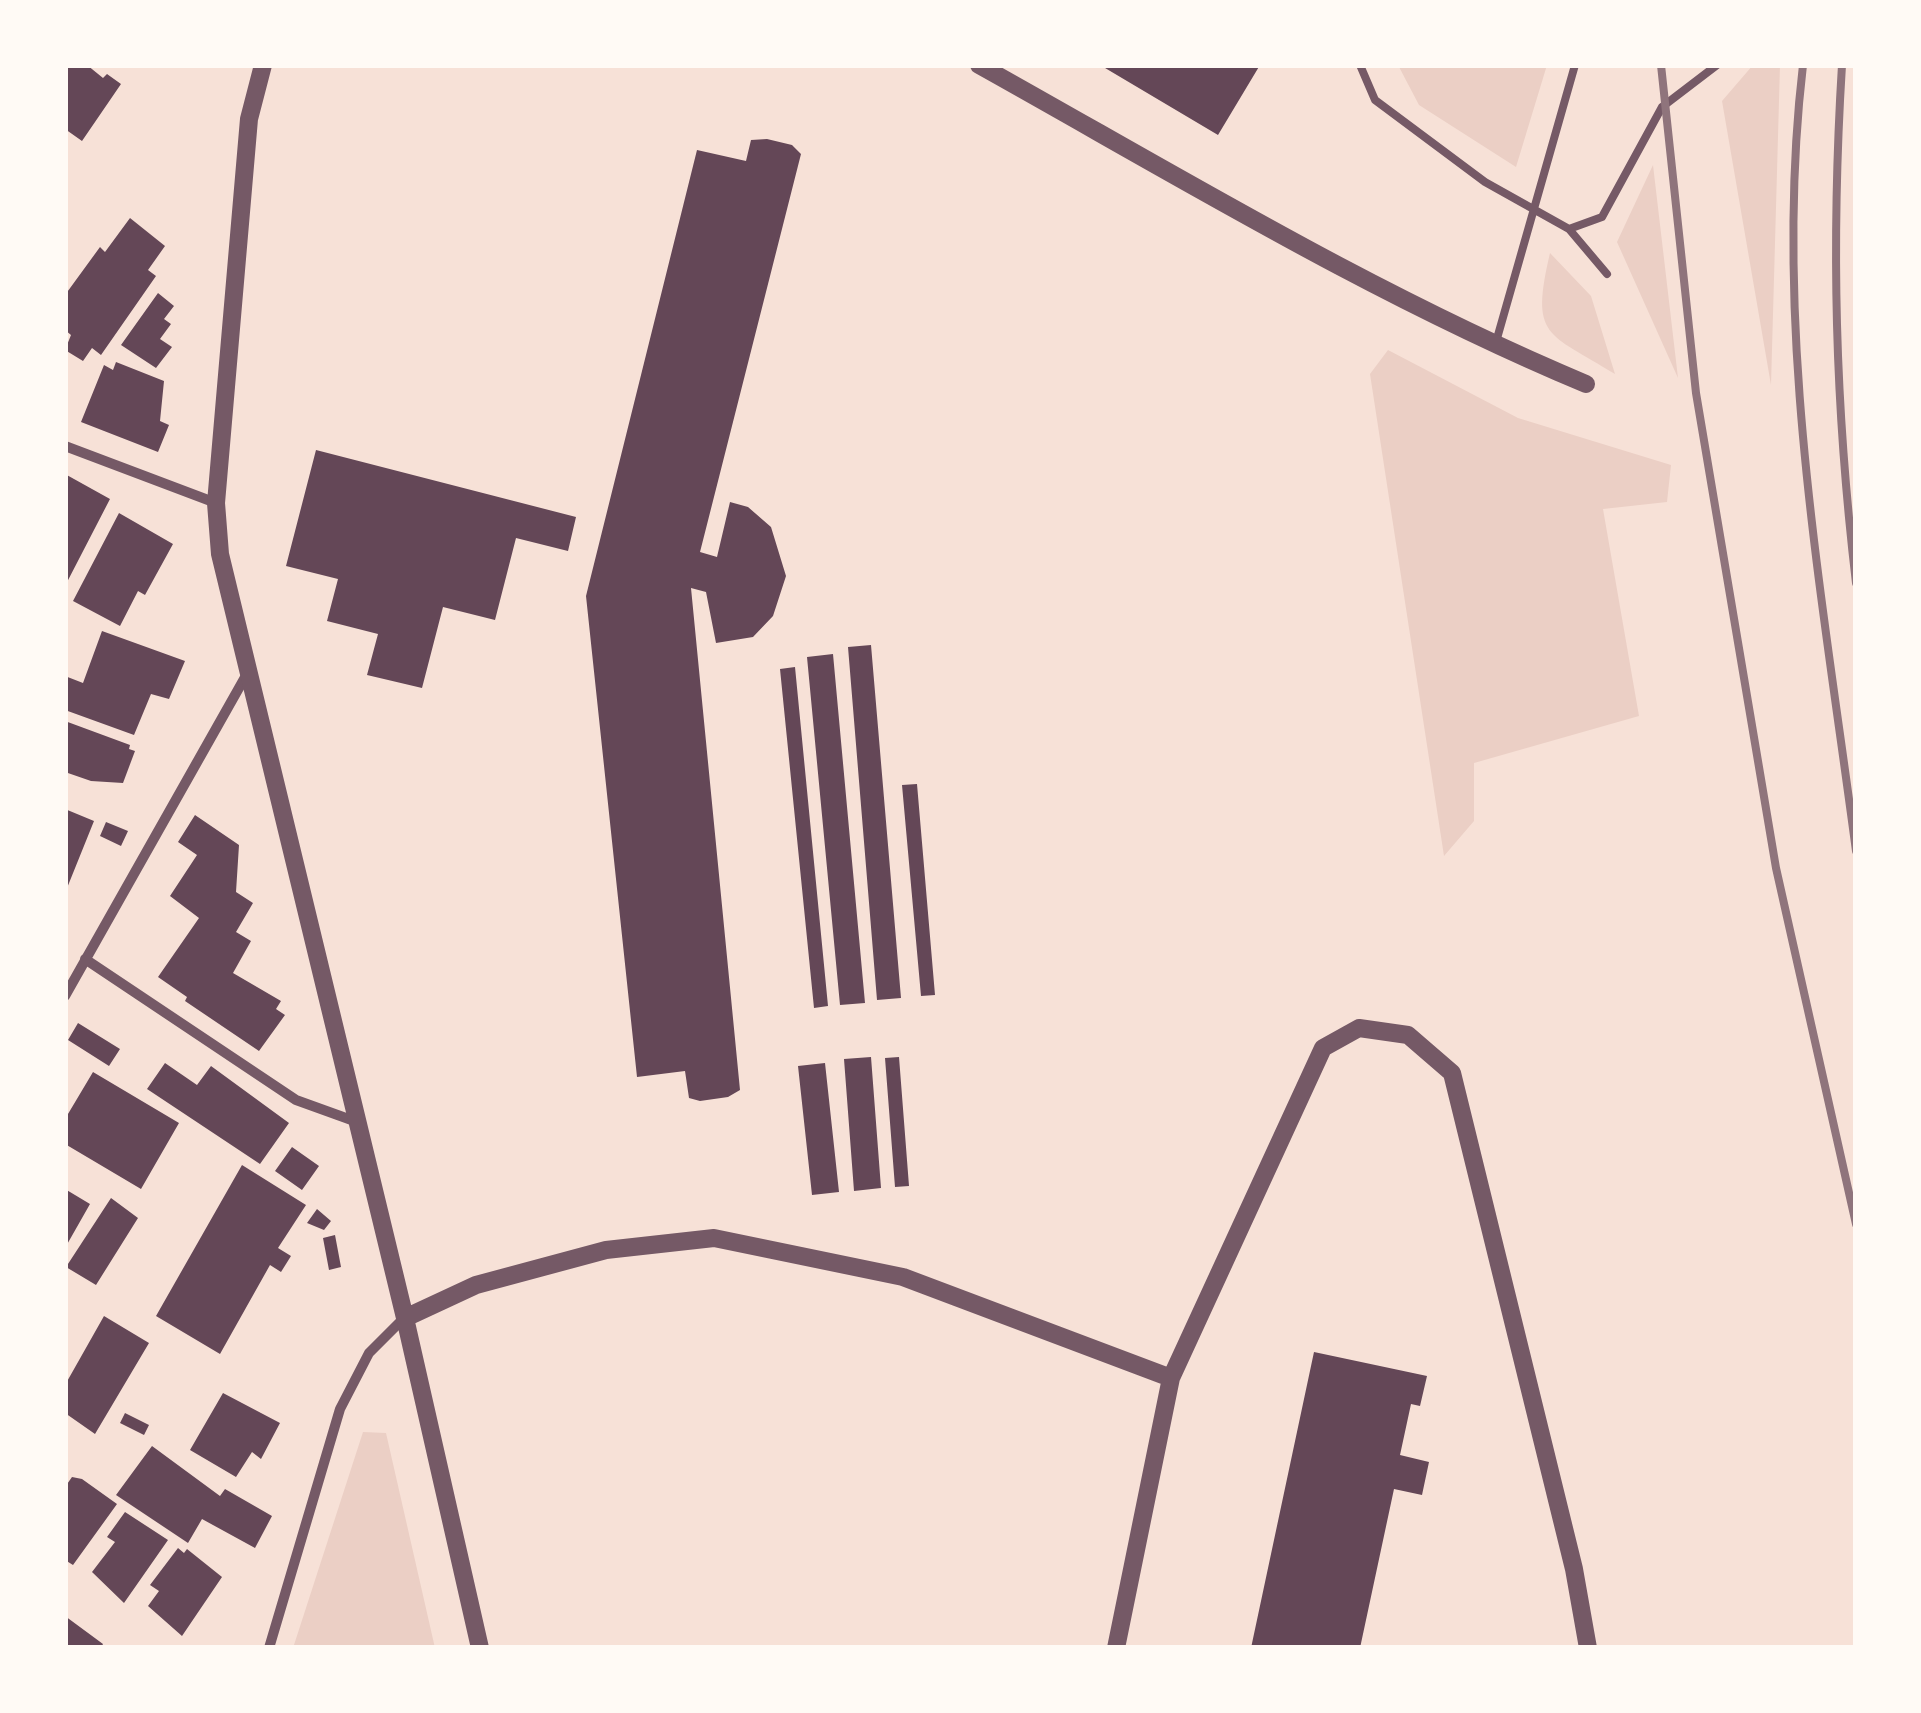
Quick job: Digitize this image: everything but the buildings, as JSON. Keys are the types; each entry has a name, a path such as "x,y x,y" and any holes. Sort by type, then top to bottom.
{"street":[{"path":"263,65 249,120 216,503 220,554 405,1318 480,1648"},
{"path":"978,65 1495,346 1586,384"},
{"path":"65,446 216,503"},
{"path":"65,996 68,979 85,959 248,672"},
{"path":"85,959 296,1100 357,1122"},
{"path":"1116,1648 1172,1378 1323,1048 1359,1028 1408,1034 1452,1073 1574,1569 1588,1648"},
{"path":"269,1648 340,1408 369,1353 405,1318 476,1285 606,1250 714,1238 904,1277 1172,1378"}],"lane":[{"path":"1360,65 1376,100 1484,182 1569,230 1607,274"},
{"path":"1495,346 1576,65"},
{"path":"1569,230 1602,216 1662,106 1717,65"}],"shaded area":[{"path":"1398,65 1547,65 1516,167 1419,105"},
{"path":"1753,65 1780,65 1771,385 1722,101"},
{"path":"1653,165 1678,378 1617,242"},
{"path":"1550,253 1591,296 1615,374 1559,340 1550,330 1542,302"},
{"path":"1388,350 1518,418 1671,465 1667,502 1603,509 1639,716 1474,763 1474,821 1444,856 1370,374"},
{"path":"363,1432 386,1433 435,1648 293,1648"}],"railway":[{"path":"1661,65 1696,393 1776,868 1856,1224"},
{"path":"1803,65 1795,163 1797,361 1816,558 1856,851"},
{"path":"1842,65 1837,324 1843,452 1856,583"}]}
